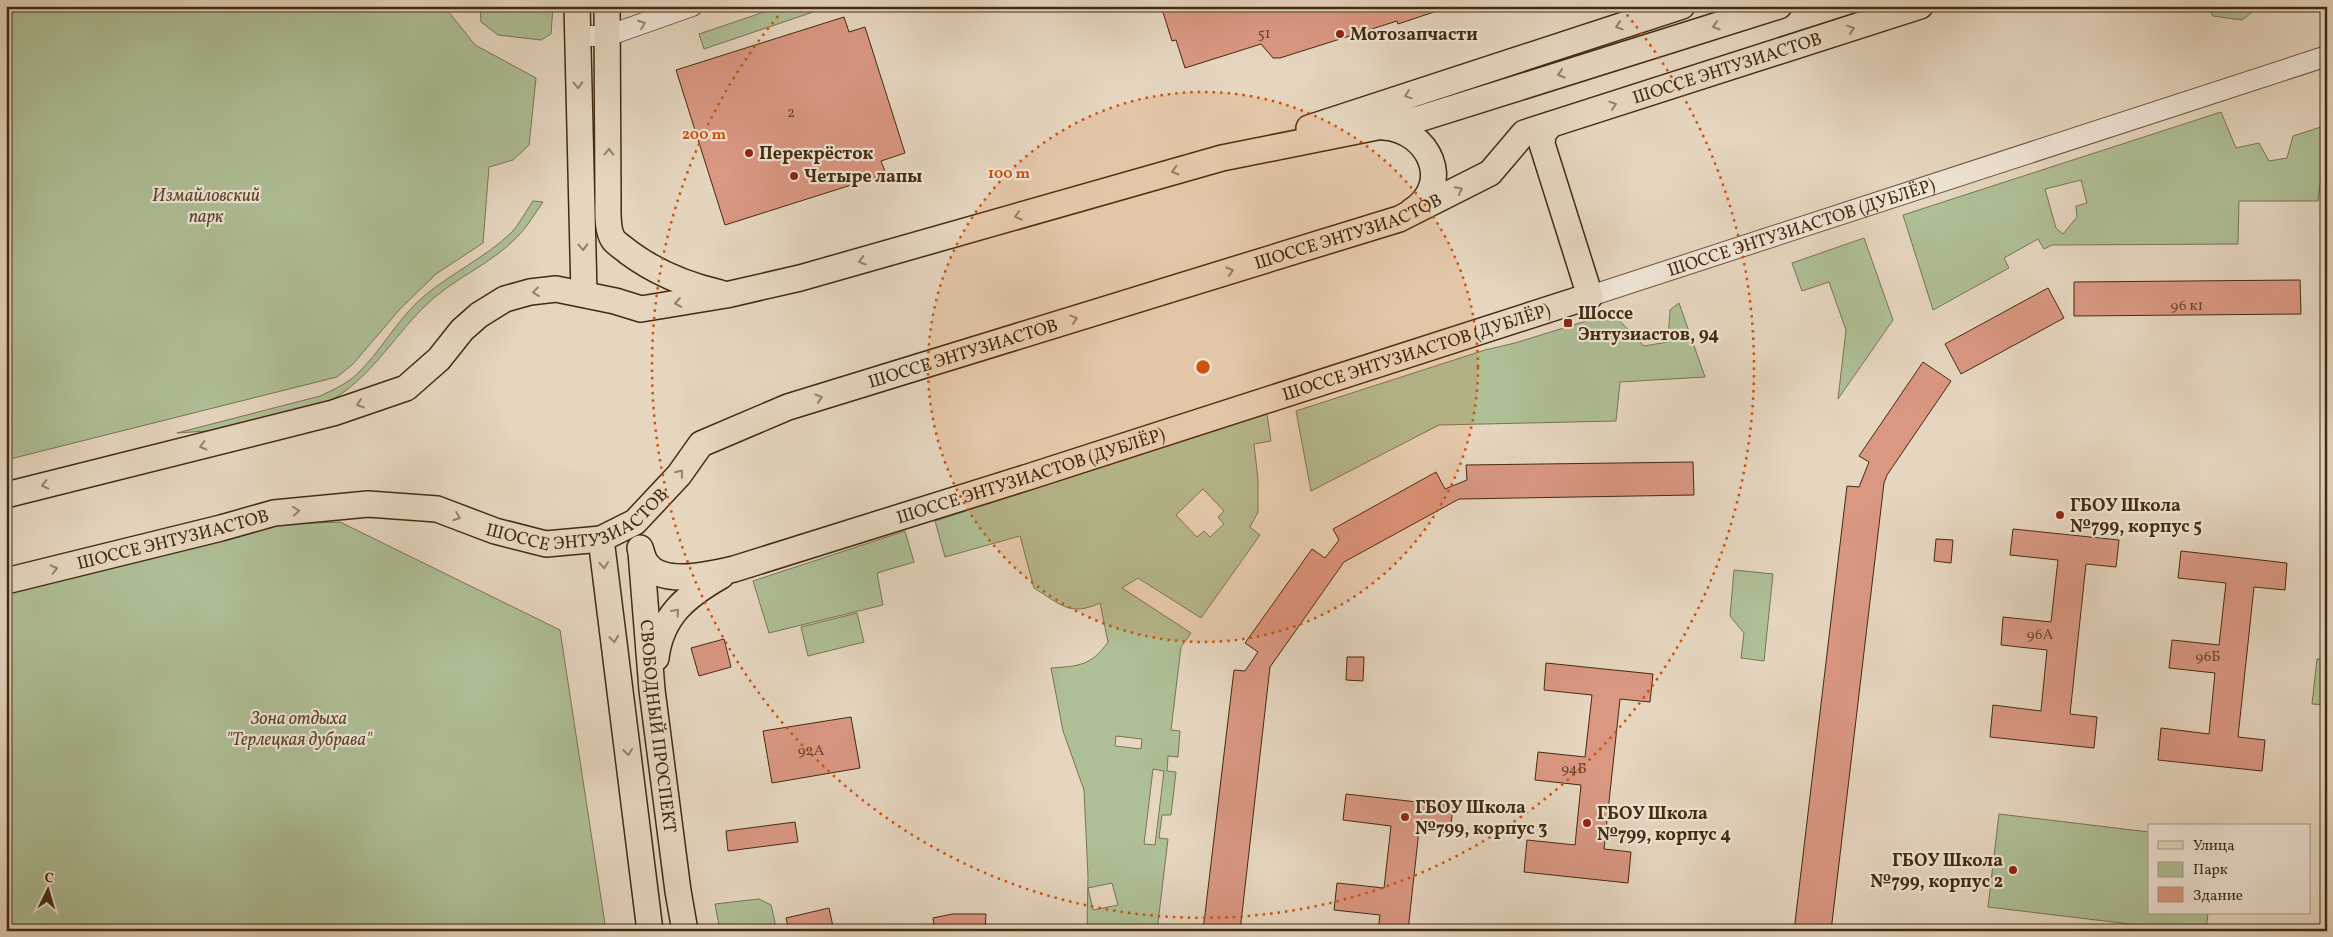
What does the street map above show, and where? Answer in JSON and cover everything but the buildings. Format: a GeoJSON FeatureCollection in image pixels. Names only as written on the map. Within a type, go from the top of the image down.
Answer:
{"type":"FeatureCollection","features":[{"type":"Feature","properties":{"kind":"main road"},"geometry":{"type":"LineString","coordinates":[[577,6],[584,294]]}},
{"type":"Feature","properties":{"kind":"main road"},"geometry":{"type":"LineString","coordinates":[[607,6],[608,201],[609,225],[613,240],[642,262],[680,282],[726,295]]}},
{"type":"Feature","properties":{"kind":"main road"},"geometry":{"type":"LineString","coordinates":[[6,495],[333,413],[406,388],[439,359],[462,330],[479,315],[505,299],[530,292],[556,289],[584,294],[640,310],[726,295],[800,278],[1222,158],[1682,6]]}},
{"type":"Feature","properties":{"kind":"main road"},"geometry":{"type":"LineString","coordinates":[[1222,158],[1422,118],[1780,6]]}},
{"type":"Feature","properties":{"kind":"main road","name":"ШОССЕ ЭНТУЗИАСТОВ"},"geometry":{"type":"LineString","coordinates":[[6,581],[221,528],[274,513],[368,504],[437,509],[495,531],[546,544],[601,539],[636,522],[679,475],[701,444],[788,407],[1399,219],[1490,173],[1539,134],[1920,6]]}},
{"type":"Feature","properties":{"kind":"main road"},"geometry":{"type":"LineString","coordinates":[[1374,129],[1396,128],[1406,132],[1424,146],[1431,161],[1433,178],[1426,199],[1399,219]]}},
{"type":"Feature","properties":{"kind":"main road"},"geometry":{"type":"LineString","coordinates":[[1539,134],[1590,296]]}},
{"type":"Feature","properties":{"kind":"main road","name":"ШОССЕ ЭНТУЗИАСТОВ (ДУБЛЁР)"},"geometry":{"type":"LineString","coordinates":[[640,548],[646,563],[653,570],[665,574],[692,577],[734,569],[1028,477],[1590,296]]}},
{"type":"Feature","properties":{"kind":"main road","name":"СВОБОДНЫЙ ПРОСПЕКТ"},"geometry":{"type":"LineString","coordinates":[[636,522],[640,548],[652,690],[678,891],[685,931]]}},
{"type":"Feature","properties":{"kind":"main road","name":"СВОБОДНЫЙ ПРОСПЕКТ"},"geometry":{"type":"LineString","coordinates":[[601,539],[650,931]]}},
{"type":"Feature","properties":{"kind":"main road","name":"ШОССЕ ЭНТУЗИАСТОВ (ДУБЛЁР)"},"geometry":{"type":"LineString","coordinates":[[652,690],[658,646],[665,625],[691,596],[734,569]]}},
{"type":"Feature","properties":{"kind":"street"},"geometry":{"type":"LineString","coordinates":[[660,6],[687,8]]}},
{"type":"Feature","properties":{"kind":"street"},"geometry":{"type":"LineString","coordinates":[[578,36],[607,36],[687,8]]}},
{"type":"Feature","properties":{"kind":"street","name":"ШОССЕ ЭНТУЗИАСТОВ (ДУБЛЁР)"},"geometry":{"type":"LineString","coordinates":[[1590,296],[2327,56]]}},
{"type":"Feature","properties":{"kind":"green space","name":"Измайловский парк"},"geometry":{"type":"Polygon","coordinates":[[[6,6],[444,6],[475,45],[536,78],[529,145],[513,160],[489,167],[483,243],[436,274],[401,308],[353,364],[337,377],[6,460],[6,6]]]}},
{"type":"Feature","properties":{"kind":"green space"},"geometry":{"type":"Polygon","coordinates":[[[480,6],[553,6],[551,34],[541,40],[498,35],[481,22],[480,6]]]}},
{"type":"Feature","properties":{"kind":"green space"},"geometry":{"type":"Polygon","coordinates":[[[782,6],[821,6],[822,9],[704,49],[699,34],[782,6]]]}},
{"type":"Feature","properties":{"kind":"green space"},"geometry":{"type":"Polygon","coordinates":[[[2207,6],[2260,6],[2242,20],[2213,16],[2207,6]]]}},
{"type":"Feature","properties":{"kind":"green space"},"geometry":{"type":"Polygon","coordinates":[[[2221,112],[2236,148],[2259,143],[2269,161],[2287,158],[2293,136],[2327,125],[2318,201],[2239,201],[2238,244],[2052,245],[2044,249],[2038,239],[2004,258],[2009,268],[1933,310],[1903,215],[2221,112]],[[2081,180],[2045,189],[2056,228],[2063,234],[2077,217],[2076,206],[2087,203],[2081,180]]]}},
{"type":"Feature","properties":{"kind":"green space"},"geometry":{"type":"Polygon","coordinates":[[[533,201],[543,202],[518,236],[496,255],[434,298],[411,320],[368,371],[343,393],[328,402],[222,430],[177,433],[320,396],[348,381],[365,366],[405,315],[423,297],[502,241],[512,232],[533,201]]]}},
{"type":"Feature","properties":{"kind":"green space"},"geometry":{"type":"Polygon","coordinates":[[[1864,238],[1893,320],[1838,399],[1846,330],[1829,282],[1802,291],[1792,263],[1864,238]]]}},
{"type":"Feature","properties":{"kind":"green space"},"geometry":{"type":"Polygon","coordinates":[[[1679,303],[1705,377],[1620,382],[1616,421],[1439,425],[1311,491],[1296,411],[1485,350],[1515,343],[1612,313],[1644,346],[1668,342],[1670,310],[1679,303]]]}},
{"type":"Feature","properties":{"kind":"green space"},"geometry":{"type":"Polygon","coordinates":[[[1267,414],[1271,441],[1254,444],[1258,479],[1258,512],[1250,527],[1260,535],[1201,618],[1138,578],[1122,588],[1191,633],[1181,647],[1171,730],[1180,731],[1178,757],[1168,756],[1167,771],[1176,772],[1171,815],[1162,815],[1159,838],[1168,839],[1157,931],[1087,931],[1088,877],[1084,790],[1063,731],[1051,668],[1084,663],[1102,650],[1108,642],[1100,603],[1081,609],[1073,609],[1058,603],[1034,588],[1020,536],[945,557],[935,521],[1267,414]],[[1203,489],[1176,515],[1197,537],[1204,531],[1210,537],[1224,524],[1218,517],[1224,511],[1203,489]],[[1116,736],[1115,746],[1141,749],[1142,739],[1116,736]],[[1153,769],[1144,844],[1155,845],[1164,771],[1153,769]],[[1112,883],[1088,888],[1093,910],[1118,905],[1112,883]]]}},
{"type":"Feature","properties":{"kind":"green space","name":"Зона отдыха \"Терлецкая дубрава\""},"geometry":{"type":"Polygon","coordinates":[[[340,522],[560,630],[606,931],[6,931],[6,592],[283,524],[340,522]]]}},
{"type":"Feature","properties":{"kind":"green space"},"geometry":{"type":"Polygon","coordinates":[[[905,531],[914,562],[877,573],[883,605],[769,633],[753,581],[905,531]]]}},
{"type":"Feature","properties":{"kind":"green space"},"geometry":{"type":"Polygon","coordinates":[[[1734,570],[1773,574],[1764,661],[1741,658],[1744,633],[1730,616],[1734,570]]]}},
{"type":"Feature","properties":{"kind":"green space"},"geometry":{"type":"Polygon","coordinates":[[[857,613],[864,642],[808,656],[801,627],[857,613]]]}},
{"type":"Feature","properties":{"kind":"green space"},"geometry":{"type":"Polygon","coordinates":[[[2317,659],[2327,660],[2327,705],[2312,704],[2317,659]]]}},
{"type":"Feature","properties":{"kind":"green space"},"geometry":{"type":"Polygon","coordinates":[[[1999,814],[2148,832],[2148,914],[2208,914],[2206,931],[2188,931],[1988,907],[1999,814]]]}},
{"type":"Feature","properties":{"kind":"green space"},"geometry":{"type":"Polygon","coordinates":[[[759,899],[771,905],[777,931],[720,931],[715,904],[759,899]]]}},
{"type":"Feature","properties":{"kind":"place","name":"Мотозапчасти"},"geometry":{"type":"Point","coordinates":[1340,34]}},
{"type":"Feature","properties":{"kind":"place","name":"Перекрёсток"},"geometry":{"type":"Point","coordinates":[749,153]}},
{"type":"Feature","properties":{"kind":"place","name":"Четыре лапы"},"geometry":{"type":"Point","coordinates":[794,176]}},
{"type":"Feature","properties":{"kind":"place","name":"Шоссе Энтузиастов, 94"},"geometry":{"type":"Point","coordinates":[1568,323]}},
{"type":"Feature","properties":{"kind":"place","name":"ГБОУ Школа №799, корпус 5"},"geometry":{"type":"Point","coordinates":[2060,515]}},
{"type":"Feature","properties":{"kind":"place","name":"ГБОУ Школа №799, корпус 3"},"geometry":{"type":"Point","coordinates":[1405,817]}},
{"type":"Feature","properties":{"kind":"place","name":"ГБОУ Школа №799, корпус 4"},"geometry":{"type":"Point","coordinates":[1587,823]}},
{"type":"Feature","properties":{"kind":"place","name":"ГБОУ Школа №799, корпус 2"},"geometry":{"type":"Point","coordinates":[2013,870]}}]}
